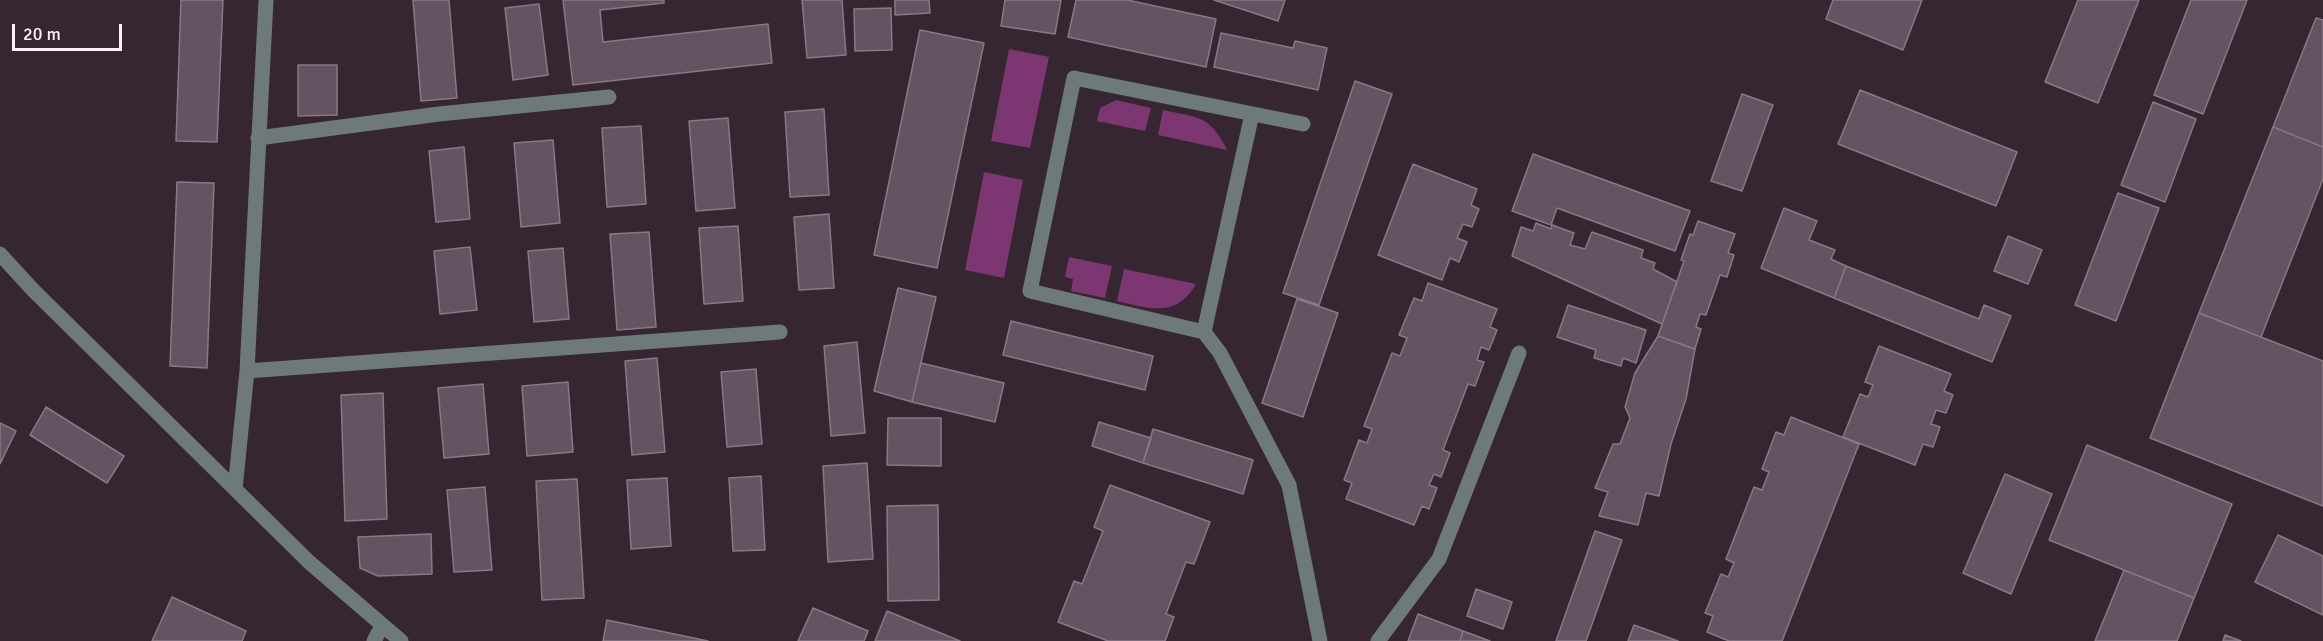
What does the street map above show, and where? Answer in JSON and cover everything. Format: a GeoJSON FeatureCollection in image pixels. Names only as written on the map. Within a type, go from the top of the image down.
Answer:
{"type":"FeatureCollection","features":[{"type":"Feature","properties":{"kind":"street"},"geometry":{"type":"LineString","coordinates":[[235,489],[247,371],[266,0]]}},
{"type":"Feature","properties":{"kind":"street"},"geometry":{"type":"LineString","coordinates":[[1303,124],[1074,78],[1030,291],[1204,332],[1220,353],[1289,485],[1320,641]]}},
{"type":"Feature","properties":{"kind":"street"},"geometry":{"type":"LineString","coordinates":[[258,138],[439,114],[609,97]]}},
{"type":"Feature","properties":{"kind":"street"},"geometry":{"type":"LineString","coordinates":[[1204,332],[1252,114]]}},
{"type":"Feature","properties":{"kind":"street"},"geometry":{"type":"LineString","coordinates":[[0,254],[41,298],[309,562],[401,641]]}},
{"type":"Feature","properties":{"kind":"street"},"geometry":{"type":"LineString","coordinates":[[247,371],[780,332]]}},
{"type":"Feature","properties":{"kind":"street"},"geometry":{"type":"LineString","coordinates":[[1378,641],[1439,560],[1519,353]]}},
{"type":"Feature","properties":{"kind":"street"},"geometry":{"type":"LineString","coordinates":[[374,641],[382,626]]}},
{"type":"Feature","properties":{"kind":"shaded area"},"geometry":{"type":"Polygon","coordinates":[[[1009,49],[1049,57],[1030,148],[991,141],[1009,49]]]}},
{"type":"Feature","properties":{"kind":"shaded area"},"geometry":{"type":"Polygon","coordinates":[[[1116,100],[1151,108],[1145,131],[1097,121],[1100,108],[1116,100]]]}},
{"type":"Feature","properties":{"kind":"shaded area"},"geometry":{"type":"Polygon","coordinates":[[[1163,110],[1201,119],[1215,130],[1227,150],[1158,135],[1163,110]]]}},
{"type":"Feature","properties":{"kind":"shaded area"},"geometry":{"type":"Polygon","coordinates":[[[984,172],[1023,180],[1004,278],[965,270],[984,172]]]}},
{"type":"Feature","properties":{"kind":"shaded area"},"geometry":{"type":"Polygon","coordinates":[[[1069,257],[1112,266],[1105,298],[1071,291],[1073,279],[1065,277],[1069,257]]]}},
{"type":"Feature","properties":{"kind":"shaded area"},"geometry":{"type":"Polygon","coordinates":[[[1124,269],[1196,284],[1188,295],[1170,307],[1140,306],[1117,301],[1124,269]]]}},
{"type":"Feature","properties":{"kind":"building"},"geometry":{"type":"Polygon","coordinates":[[[181,0],[223,0],[217,142],[176,141],[181,0]]]}},
{"type":"Feature","properties":{"kind":"building"},"geometry":{"type":"Polygon","coordinates":[[[413,0],[449,0],[457,98],[421,101],[413,0]]]}},
{"type":"Feature","properties":{"kind":"building"},"geometry":{"type":"Polygon","coordinates":[[[563,0],[664,0],[664,3],[600,10],[603,42],[768,24],[772,63],[573,85],[563,0]]]}},
{"type":"Feature","properties":{"kind":"building"},"geometry":{"type":"Polygon","coordinates":[[[802,0],[842,0],[846,55],[807,58],[802,0]]]}},
{"type":"Feature","properties":{"kind":"building"},"geometry":{"type":"Polygon","coordinates":[[[895,0],[929,0],[930,13],[895,15],[895,0]]]}},
{"type":"Feature","properties":{"kind":"building"},"geometry":{"type":"Polygon","coordinates":[[[1005,0],[1061,0],[1055,34],[1001,26],[1005,0]]]}},
{"type":"Feature","properties":{"kind":"building"},"geometry":{"type":"Polygon","coordinates":[[[1076,0],[1127,0],[1216,19],[1206,67],[1068,37],[1076,0]]]}},
{"type":"Feature","properties":{"kind":"building"},"geometry":{"type":"Polygon","coordinates":[[[1214,0],[1285,0],[1278,21],[1214,0]]]}},
{"type":"Feature","properties":{"kind":"building"},"geometry":{"type":"Polygon","coordinates":[[[1833,0],[1922,0],[1903,50],[1826,19],[1833,0]]]}},
{"type":"Feature","properties":{"kind":"building"},"geometry":{"type":"Polygon","coordinates":[[[2078,0],[2139,0],[2098,103],[2045,82],[2078,0]]]}},
{"type":"Feature","properties":{"kind":"building"},"geometry":{"type":"Polygon","coordinates":[[[2191,0],[2247,0],[2203,114],[2154,95],[2191,0]]]}},
{"type":"Feature","properties":{"kind":"building"},"geometry":{"type":"Polygon","coordinates":[[[539,4],[548,75],[513,80],[505,8],[539,4]]]}},
{"type":"Feature","properties":{"kind":"building"},"geometry":{"type":"Polygon","coordinates":[[[891,8],[892,50],[855,51],[854,9],[891,8]]]}},
{"type":"Feature","properties":{"kind":"building"},"geometry":{"type":"Polygon","coordinates":[[[2316,18],[2323,20],[2323,147],[2273,127],[2316,18]]]}},
{"type":"Feature","properties":{"kind":"building"},"geometry":{"type":"Polygon","coordinates":[[[920,30],[984,43],[937,268],[874,255],[920,30]]]}},
{"type":"Feature","properties":{"kind":"building"},"geometry":{"type":"Polygon","coordinates":[[[1221,33],[1293,48],[1295,41],[1327,48],[1318,90],[1214,67],[1221,33]]]}},
{"type":"Feature","properties":{"kind":"building"},"geometry":{"type":"Polygon","coordinates":[[[298,65],[337,65],[337,115],[298,116],[298,65]]]}},
{"type":"Feature","properties":{"kind":"building"},"geometry":{"type":"Polygon","coordinates":[[[1355,81],[1392,94],[1319,305],[1283,293],[1355,81]]]}},
{"type":"Feature","properties":{"kind":"building"},"geometry":{"type":"Polygon","coordinates":[[[1860,90],[2017,152],[1996,206],[1838,144],[1860,90]]]}},
{"type":"Feature","properties":{"kind":"building"},"geometry":{"type":"Polygon","coordinates":[[[1742,94],[1773,105],[1742,191],[1711,181],[1742,94]]]}},
{"type":"Feature","properties":{"kind":"building"},"geometry":{"type":"Polygon","coordinates":[[[2153,102],[2196,119],[2165,202],[2121,185],[2153,102]]]}},
{"type":"Feature","properties":{"kind":"building"},"geometry":{"type":"Polygon","coordinates":[[[824,109],[829,195],[790,197],[785,112],[824,109]]]}},
{"type":"Feature","properties":{"kind":"building"},"geometry":{"type":"Polygon","coordinates":[[[728,118],[735,208],[696,211],[689,121],[728,118]]]}},
{"type":"Feature","properties":{"kind":"building"},"geometry":{"type":"Polygon","coordinates":[[[641,126],[646,204],[607,207],[602,128],[641,126]]]}},
{"type":"Feature","properties":{"kind":"building"},"geometry":{"type":"Polygon","coordinates":[[[2273,127],[2323,147],[2323,179],[2261,337],[2199,313],[2273,127]]]}},
{"type":"Feature","properties":{"kind":"building"},"geometry":{"type":"Polygon","coordinates":[[[553,140],[560,223],[521,227],[514,143],[553,140]]]}},
{"type":"Feature","properties":{"kind":"building"},"geometry":{"type":"Polygon","coordinates":[[[464,147],[470,219],[436,222],[429,151],[464,147]]]}},
{"type":"Feature","properties":{"kind":"building"},"geometry":{"type":"Polygon","coordinates":[[[1533,154],[1690,211],[1675,251],[1557,208],[1551,225],[1512,211],[1533,154]]]}},
{"type":"Feature","properties":{"kind":"building"},"geometry":{"type":"Polygon","coordinates":[[[1413,164],[1477,189],[1471,205],[1479,209],[1472,227],[1463,224],[1457,238],[1467,242],[1459,262],[1450,258],[1442,280],[1378,255],[1413,164]]]}},
{"type":"Feature","properties":{"kind":"building"},"geometry":{"type":"Polygon","coordinates":[[[177,182],[214,183],[207,368],[170,366],[177,182]]]}},
{"type":"Feature","properties":{"kind":"building"},"geometry":{"type":"Polygon","coordinates":[[[2118,193],[2159,208],[2116,321],[2075,305],[2118,193]]]}},
{"type":"Feature","properties":{"kind":"building"},"geometry":{"type":"Polygon","coordinates":[[[1784,208],[1817,221],[1809,240],[1835,250],[1831,259],[1846,266],[1834,298],[1761,268],[1784,208]]]}},
{"type":"Feature","properties":{"kind":"building"},"geometry":{"type":"Polygon","coordinates":[[[829,214],[834,288],[799,290],[794,217],[829,214]]]}},
{"type":"Feature","properties":{"kind":"building"},"geometry":{"type":"Polygon","coordinates":[[[1698,221],[1735,234],[1728,253],[1734,255],[1727,277],[1720,275],[1706,315],[1700,314],[1696,327],[1701,329],[1695,349],[1658,336],[1684,261],[1681,260],[1690,234],[1693,235],[1698,221]]]}},
{"type":"Feature","properties":{"kind":"building"},"geometry":{"type":"Polygon","coordinates":[[[1536,223],[1551,229],[1552,225],[1574,233],[1570,245],[1585,249],[1592,232],[1643,250],[1641,258],[1655,263],[1653,269],[1677,282],[1662,324],[1512,256],[1521,227],[1533,231],[1536,223]]]}},
{"type":"Feature","properties":{"kind":"building"},"geometry":{"type":"Polygon","coordinates":[[[738,226],[743,301],[704,304],[699,228],[738,226]]]}},
{"type":"Feature","properties":{"kind":"building"},"geometry":{"type":"Polygon","coordinates":[[[649,232],[656,327],[617,330],[610,234],[649,232]]]}},
{"type":"Feature","properties":{"kind":"building"},"geometry":{"type":"Polygon","coordinates":[[[2008,236],[2042,250],[2028,284],[1994,271],[2008,236]]]}},
{"type":"Feature","properties":{"kind":"building"},"geometry":{"type":"Polygon","coordinates":[[[470,247],[477,310],[440,314],[434,251],[470,247]]]}},
{"type":"Feature","properties":{"kind":"building"},"geometry":{"type":"Polygon","coordinates":[[[563,248],[569,319],[534,322],[528,251],[563,248]]]}},
{"type":"Feature","properties":{"kind":"building"},"geometry":{"type":"Polygon","coordinates":[[[1846,266],[1979,319],[1984,305],[2011,316],[1992,362],[1834,298],[1846,266]]]}},
{"type":"Feature","properties":{"kind":"building"},"geometry":{"type":"Polygon","coordinates":[[[1428,283],[1497,309],[1490,327],[1497,330],[1489,350],[1481,347],[1477,360],[1484,362],[1475,386],[1468,384],[1443,450],[1450,453],[1441,477],[1434,474],[1429,485],[1437,488],[1429,509],[1422,506],[1414,525],[1346,499],[1352,483],[1344,480],[1359,440],[1367,443],[1372,429],[1364,426],[1392,353],[1400,356],[1407,338],[1399,335],[1414,298],[1422,301],[1428,283]]]}},
{"type":"Feature","properties":{"kind":"building"},"geometry":{"type":"Polygon","coordinates":[[[898,288],[936,297],[912,402],[874,391],[898,288]]]}},
{"type":"Feature","properties":{"kind":"building"},"geometry":{"type":"Polygon","coordinates":[[[1297,299],[1338,313],[1303,417],[1262,403],[1297,299]]]}},
{"type":"Feature","properties":{"kind":"building"},"geometry":{"type":"Polygon","coordinates":[[[1568,305],[1646,330],[1636,363],[1623,358],[1621,366],[1594,358],[1596,350],[1557,337],[1568,305]]]}},
{"type":"Feature","properties":{"kind":"building"},"geometry":{"type":"Polygon","coordinates":[[[2199,313],[2323,361],[2323,506],[2150,438],[2199,313]]]}},
{"type":"Feature","properties":{"kind":"building"},"geometry":{"type":"Polygon","coordinates":[[[1011,321],[1153,356],[1145,390],[1003,355],[1011,321]]]}},
{"type":"Feature","properties":{"kind":"building"},"geometry":{"type":"Polygon","coordinates":[[[1658,336],[1695,349],[1686,399],[1671,444],[1659,496],[1646,493],[1638,525],[1599,516],[1608,492],[1595,488],[1613,444],[1620,444],[1630,418],[1625,407],[1635,373],[1658,336]]]}},
{"type":"Feature","properties":{"kind":"building"},"geometry":{"type":"Polygon","coordinates":[[[857,342],[865,433],[831,436],[824,346],[857,342]]]}},
{"type":"Feature","properties":{"kind":"building"},"geometry":{"type":"Polygon","coordinates":[[[1879,346],[1951,374],[1944,391],[1953,395],[1946,413],[1936,410],[1931,424],[1940,427],[1933,447],[1923,444],[1915,465],[1843,437],[1860,394],[1868,397],[1873,385],[1865,382],[1879,346]]]}},
{"type":"Feature","properties":{"kind":"building"},"geometry":{"type":"Polygon","coordinates":[[[657,358],[665,452],[632,455],[625,361],[657,358]]]}},
{"type":"Feature","properties":{"kind":"building"},"geometry":{"type":"Polygon","coordinates":[[[921,363],[1004,383],[995,422],[912,402],[921,363]]]}},
{"type":"Feature","properties":{"kind":"building"},"geometry":{"type":"Polygon","coordinates":[[[756,369],[762,444],[727,447],[721,372],[756,369]]]}},
{"type":"Feature","properties":{"kind":"building"},"geometry":{"type":"Polygon","coordinates":[[[568,382],[573,452],[527,456],[522,386],[568,382]]]}},
{"type":"Feature","properties":{"kind":"building"},"geometry":{"type":"Polygon","coordinates":[[[483,384],[489,454],[444,458],[438,388],[483,384]]]}},
{"type":"Feature","properties":{"kind":"building"},"geometry":{"type":"Polygon","coordinates":[[[383,393],[387,519],[345,521],[341,395],[383,393]]]}},
{"type":"Feature","properties":{"kind":"building"},"geometry":{"type":"Polygon","coordinates":[[[46,407],[124,456],[107,483],[30,435],[46,407]]]}},
{"type":"Feature","properties":{"kind":"building"},"geometry":{"type":"Polygon","coordinates":[[[1791,417],[1859,444],[1782,641],[1729,641],[1707,632],[1713,616],[1705,613],[1721,574],[1728,577],[1734,563],[1726,559],[1754,487],[1762,490],[1769,472],[1762,469],[1776,432],[1784,435],[1791,417]]]}},
{"type":"Feature","properties":{"kind":"building"},"geometry":{"type":"Polygon","coordinates":[[[888,418],[941,418],[941,466],[887,465],[888,418]]]}},
{"type":"Feature","properties":{"kind":"building"},"geometry":{"type":"Polygon","coordinates":[[[1099,422],[1151,438],[1143,463],[1092,446],[1099,422]]]}},
{"type":"Feature","properties":{"kind":"building"},"geometry":{"type":"Polygon","coordinates":[[[0,423],[16,431],[0,464],[0,423]]]}},
{"type":"Feature","properties":{"kind":"building"},"geometry":{"type":"Polygon","coordinates":[[[1153,429],[1253,460],[1243,494],[1143,463],[1153,429]]]}},
{"type":"Feature","properties":{"kind":"building"},"geometry":{"type":"Polygon","coordinates":[[[2087,445],[2232,504],[2194,598],[2049,540],[2087,445]]]}},
{"type":"Feature","properties":{"kind":"building"},"geometry":{"type":"Polygon","coordinates":[[[867,463],[873,559],[828,562],[823,466],[867,463]]]}},
{"type":"Feature","properties":{"kind":"building"},"geometry":{"type":"Polygon","coordinates":[[[2005,474],[2052,494],[2011,594],[1963,573],[2005,474]]]}},
{"type":"Feature","properties":{"kind":"building"},"geometry":{"type":"Polygon","coordinates":[[[761,476],[765,550],[733,551],[729,478],[761,476]]]}},
{"type":"Feature","properties":{"kind":"building"},"geometry":{"type":"Polygon","coordinates":[[[667,478],[671,546],[631,549],[627,480],[667,478]]]}},
{"type":"Feature","properties":{"kind":"building"},"geometry":{"type":"Polygon","coordinates":[[[577,479],[584,598],[542,600],[536,481],[577,479]]]}},
{"type":"Feature","properties":{"kind":"building"},"geometry":{"type":"Polygon","coordinates":[[[1110,485],[1210,522],[1194,564],[1186,562],[1166,614],[1174,617],[1165,641],[1108,641],[1058,622],[1074,581],[1082,584],[1103,531],[1094,527],[1110,485]]]}},
{"type":"Feature","properties":{"kind":"building"},"geometry":{"type":"Polygon","coordinates":[[[485,487],[492,570],[454,572],[447,490],[485,487]]]}},
{"type":"Feature","properties":{"kind":"building"},"geometry":{"type":"Polygon","coordinates":[[[938,505],[939,600],[888,601],[887,506],[938,505]]]}},
{"type":"Feature","properties":{"kind":"building"},"geometry":{"type":"Polygon","coordinates":[[[1595,531],[1622,540],[1586,641],[1556,641],[1595,531]]]}},
{"type":"Feature","properties":{"kind":"building"},"geometry":{"type":"Polygon","coordinates":[[[431,534],[432,574],[378,576],[360,568],[358,537],[431,534]]]}},
{"type":"Feature","properties":{"kind":"building"},"geometry":{"type":"Polygon","coordinates":[[[2278,535],[2323,556],[2323,615],[2255,582],[2278,535]]]}},
{"type":"Feature","properties":{"kind":"building"},"geometry":{"type":"Polygon","coordinates":[[[2124,570],[2194,598],[2177,641],[2095,641],[2124,570]]]}},
{"type":"Feature","properties":{"kind":"building"},"geometry":{"type":"Polygon","coordinates":[[[1476,589],[1512,602],[1503,629],[1467,616],[1476,589]]]}},
{"type":"Feature","properties":{"kind":"building"},"geometry":{"type":"Polygon","coordinates":[[[172,597],[246,631],[242,641],[152,641],[172,597]]]}},
{"type":"Feature","properties":{"kind":"building"},"geometry":{"type":"Polygon","coordinates":[[[813,608],[868,631],[864,641],[798,641],[813,608]]]}},
{"type":"Feature","properties":{"kind":"building"},"geometry":{"type":"Polygon","coordinates":[[[887,611],[960,641],[875,641],[887,611]]]}},
{"type":"Feature","properties":{"kind":"building"},"geometry":{"type":"Polygon","coordinates":[[[1418,614],[1463,631],[1460,641],[1408,641],[1418,614]]]}},
{"type":"Feature","properties":{"kind":"building"},"geometry":{"type":"Polygon","coordinates":[[[607,620],[708,641],[603,641],[607,620]]]}},
{"type":"Feature","properties":{"kind":"building"},"geometry":{"type":"Polygon","coordinates":[[[1634,625],[1678,641],[1628,641],[1634,625]]]}},
{"type":"Feature","properties":{"kind":"building"},"geometry":{"type":"Polygon","coordinates":[[[1463,631],[1490,641],[1460,641],[1463,631]]]}},
{"type":"Feature","properties":{"kind":"building"},"geometry":{"type":"Polygon","coordinates":[[[2225,635],[2241,641],[2223,641],[2225,635]]]}}]}
